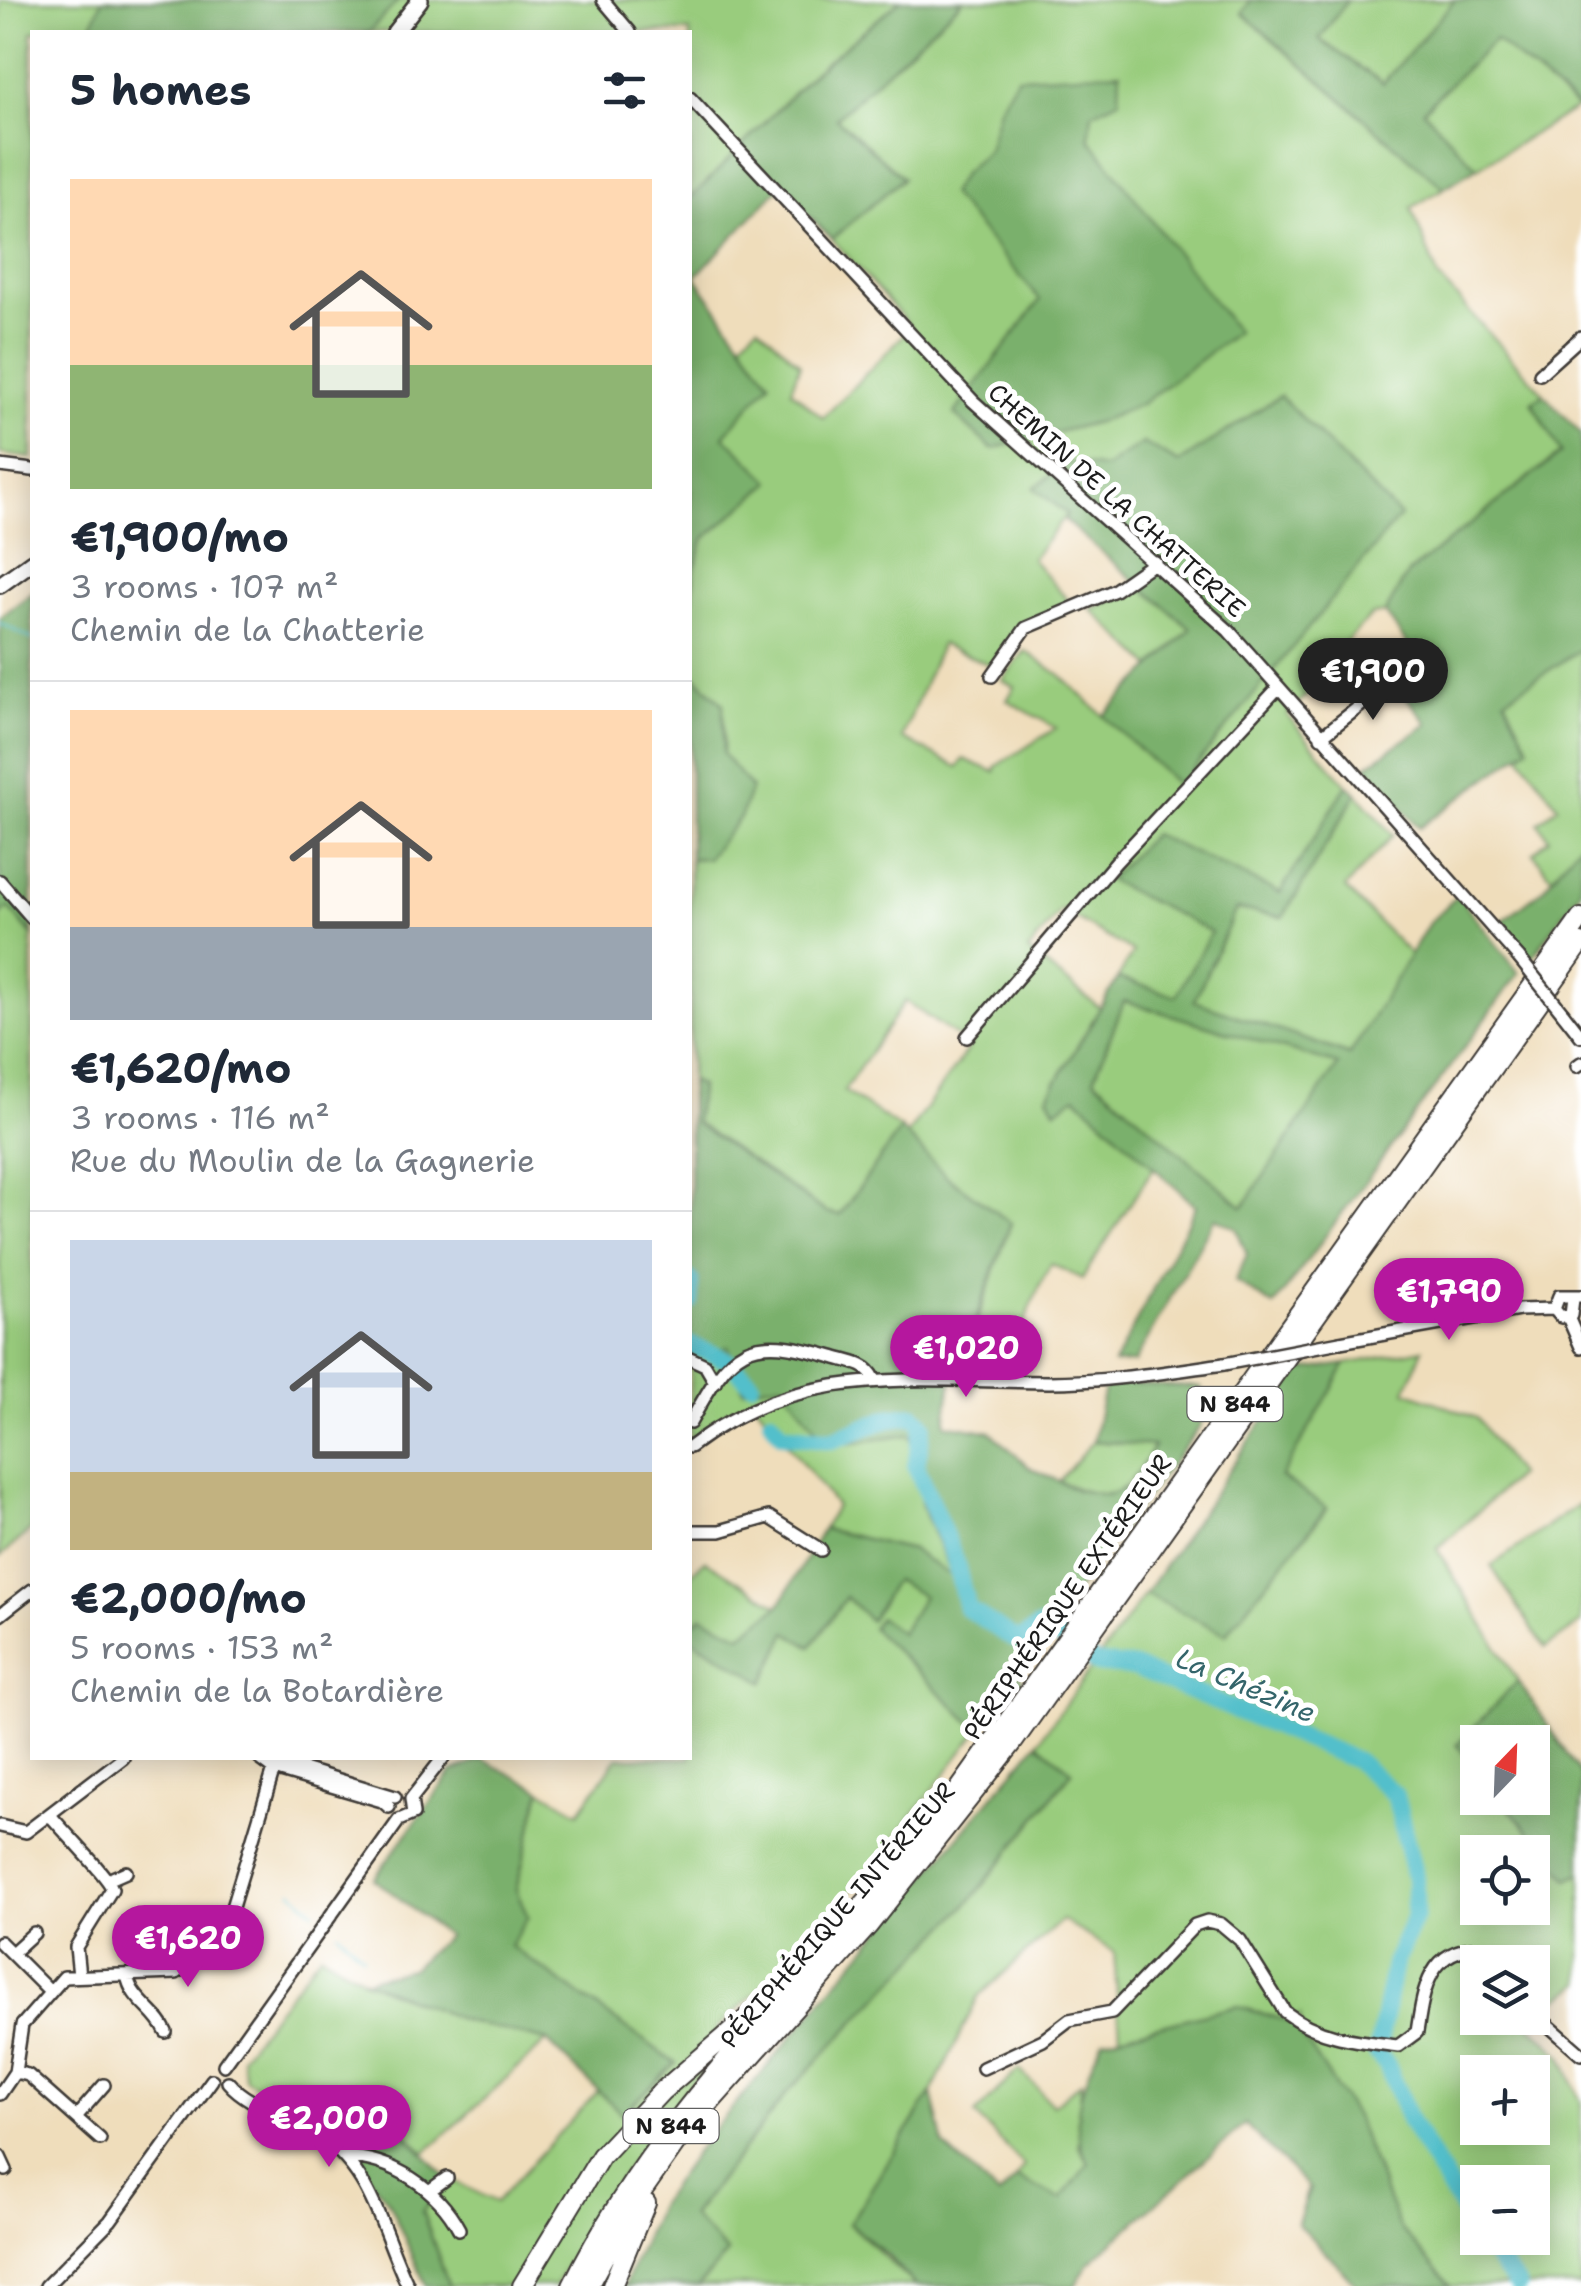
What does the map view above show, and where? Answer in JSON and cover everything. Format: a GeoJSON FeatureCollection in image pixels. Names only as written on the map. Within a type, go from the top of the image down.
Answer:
{"type":"FeatureCollection","features":[{"type":"Feature","properties":{"kind":"highway","name":"PÉRIPHÉRIQUE EXTÉRIEUR"},"geometry":{"type":"LineString","coordinates":[[1091,1619],[1581,918]]}},
{"type":"Feature","properties":{"kind":"highway","name":"PÉRIPHÉRIQUE INTÉRIEUR"},"geometry":{"type":"LineString","coordinates":[[588,2286],[666,2156],[709,2100],[884,1906],[1581,942]]}},
{"type":"Feature","properties":{"kind":"highway","name":"PÉRIPHÉRIQUE EXTÉRIEUR"},"geometry":{"type":"LineString","coordinates":[[572,2286],[605,2224],[658,2142],[797,1984],[1041,1690]]}},
{"type":"Feature","properties":{"kind":"highway"},"geometry":{"type":"LineString","coordinates":[[522,2286],[601,2156],[661,2092],[785,1984],[797,1984]]}},
{"type":"Feature","properties":{"kind":"highway"},"geometry":{"type":"LineString","coordinates":[[612,2286],[639,2216],[664,2172],[666,2156]]}},
{"type":"Feature","properties":{"kind":"main road"},"geometry":{"type":"LineString","coordinates":[[396,30],[420,0]]}},
{"type":"Feature","properties":{"kind":"main road"},"geometry":{"type":"LineString","coordinates":[[0,585],[30,563]]}},
{"type":"Feature","properties":{"kind":"street"},"geometry":{"type":"LineString","coordinates":[[604,0],[628,30]]}},
{"type":"Feature","properties":{"kind":"street","name":"CHEMIN DE LA CHATTERIE"},"geometry":{"type":"LineString","coordinates":[[692,100],[973,401],[1228,631],[1519,958],[1581,1036]]}},
{"type":"Feature","properties":{"kind":"street"},"geometry":{"type":"LineString","coordinates":[[1540,374],[1581,337]]}},
{"type":"Feature","properties":{"kind":"street"},"geometry":{"type":"LineString","coordinates":[[0,466],[30,470]]}},
{"type":"Feature","properties":{"kind":"street"},"geometry":{"type":"LineString","coordinates":[[992,676],[1026,628],[1115,590],[1155,562]]}},
{"type":"Feature","properties":{"kind":"street"},"geometry":{"type":"LineString","coordinates":[[1322,737],[1360,706],[1389,672]]}},
{"type":"Feature","properties":{"kind":"street"},"geometry":{"type":"LineString","coordinates":[[967,1037],[1116,862],[1277,689]]}},
{"type":"Feature","properties":{"kind":"street"},"geometry":{"type":"LineString","coordinates":[[0,881],[30,916]]}},
{"type":"Feature","properties":{"kind":"street"},"geometry":{"type":"LineString","coordinates":[[1554,1309],[1559,1296],[1577,1298],[1575,1309],[1568,1316]]}},
{"type":"Feature","properties":{"kind":"street"},"geometry":{"type":"LineString","coordinates":[[692,1445],[768,1403],[802,1391],[874,1378],[1052,1382],[1224,1364],[1519,1310],[1554,1309],[1568,1316],[1581,1347]]}},
{"type":"Feature","properties":{"kind":"street"},"geometry":{"type":"LineString","coordinates":[[692,1419],[732,1357],[745,1348],[770,1344],[862,1366],[874,1378]]}},
{"type":"Feature","properties":{"kind":"street"},"geometry":{"type":"LineString","coordinates":[[692,1359],[704,1365],[714,1382]]}},
{"type":"Feature","properties":{"kind":"street"},"geometry":{"type":"LineString","coordinates":[[692,1530],[720,1531],[769,1517],[820,1550]]}},
{"type":"Feature","properties":{"kind":"street"},"geometry":{"type":"LineString","coordinates":[[0,1615],[30,1592]]}},
{"type":"Feature","properties":{"kind":"street"},"geometry":{"type":"LineString","coordinates":[[0,1826],[26,1832],[120,1760]]}},
{"type":"Feature","properties":{"kind":"street"},"geometry":{"type":"LineString","coordinates":[[0,2094],[15,2072],[22,2025],[64,1978],[176,1973],[226,1927],[271,1763],[392,1802],[411,1799],[441,1760]]}},
{"type":"Feature","properties":{"kind":"street"},"geometry":{"type":"LineString","coordinates":[[46,2286],[110,2221],[212,2080],[212,2068],[224,2065],[399,1820],[413,1814],[411,1799]]}},
{"type":"Feature","properties":{"kind":"street"},"geometry":{"type":"LineString","coordinates":[[392,1802],[399,1820]]}},
{"type":"Feature","properties":{"kind":"street"},"geometry":{"type":"LineString","coordinates":[[50,1814],[84,1858],[110,1878]]}},
{"type":"Feature","properties":{"kind":"street"},"geometry":{"type":"LineString","coordinates":[[110,1878],[126,1872]]}},
{"type":"Feature","properties":{"kind":"street"},"geometry":{"type":"LineString","coordinates":[[80,1976],[76,1947],[110,1898],[110,1878]]}},
{"type":"Feature","properties":{"kind":"street"},"geometry":{"type":"LineString","coordinates":[[983,2068],[1043,2040],[1069,2020],[1112,2012],[1195,1925],[1208,1921],[1221,1924],[1240,1940],[1284,2012],[1296,2021],[1322,2035],[1391,2045],[1408,2042],[1417,2032],[1424,1983],[1447,1958],[1460,1954]]}},
{"type":"Feature","properties":{"kind":"street"},"geometry":{"type":"LineString","coordinates":[[12,1954],[34,1932]]}},
{"type":"Feature","properties":{"kind":"street"},"geometry":{"type":"LineString","coordinates":[[0,1942],[50,1991]]}},
{"type":"Feature","properties":{"kind":"street"},"geometry":{"type":"LineString","coordinates":[[127,1975],[128,1986],[160,2018],[166,2032]]}},
{"type":"Feature","properties":{"kind":"street"},"geometry":{"type":"LineString","coordinates":[[1550,2027],[1581,2054]]}},
{"type":"Feature","properties":{"kind":"street"},"geometry":{"type":"LineString","coordinates":[[224,2065],[231,2073],[228,2082]]}},
{"type":"Feature","properties":{"kind":"street"},"geometry":{"type":"LineString","coordinates":[[15,2072],[28,2075],[100,2139]]}},
{"type":"Feature","properties":{"kind":"street"},"geometry":{"type":"LineString","coordinates":[[212,2080],[219,2085],[228,2082],[316,2133],[346,2158],[378,2205],[408,2286]]}},
{"type":"Feature","properties":{"kind":"street"},"geometry":{"type":"LineString","coordinates":[[76,2118],[104,2085]]}},
{"type":"Feature","properties":{"kind":"street"},"geometry":{"type":"LineString","coordinates":[[0,2157],[6,2170]]}},
{"type":"Feature","properties":{"kind":"street"},"geometry":{"type":"LineString","coordinates":[[346,2158],[369,2158],[429,2191],[460,2229]]}},
{"type":"Feature","properties":{"kind":"street"},"geometry":{"type":"LineString","coordinates":[[429,2191],[448,2178]]}},
{"type":"Feature","properties":{"kind":"green space"},"geometry":{"type":"Polygon","coordinates":[[[0,0],[901,0],[814,72],[692,197],[692,30],[30,30],[30,458],[0,454],[0,0]]]}},
{"type":"Feature","properties":{"kind":"green space"},"geometry":{"type":"Polygon","coordinates":[[[102,0],[399,0],[371,30],[90,30],[102,0]]]}},
{"type":"Feature","properties":{"kind":"green space"},"geometry":{"type":"Polygon","coordinates":[[[901,0],[963,0],[836,118],[903,178],[832,239],[780,187],[695,277],[770,382],[724,436],[771,482],[703,540],[692,592],[692,197],[814,72],[901,0]]]}},
{"type":"Feature","properties":{"kind":"green space"},"geometry":{"type":"Polygon","coordinates":[[[963,0],[1251,0],[1243,14],[1444,188],[1411,208],[1438,277],[1544,394],[1532,402],[1561,452],[1408,573],[1385,613],[1372,615],[1326,662],[1332,668],[1287,715],[1347,785],[1281,894],[1154,835],[1109,880],[1212,932],[1176,997],[1118,978],[1133,952],[1061,910],[1028,951],[1100,1008],[1048,1096],[1055,1109],[1076,1095],[1154,1167],[1082,1279],[1051,1264],[1006,1366],[962,1366],[1011,1223],[946,1176],[907,1135],[970,1046],[905,1001],[844,1091],[901,1129],[840,1215],[826,1212],[695,1122],[700,1087],[692,1081],[692,859],[708,857],[741,816],[723,754],[723,704],[692,673],[694,572],[703,540],[770,482],[723,436],[770,382],[740,343],[758,325],[800,364],[791,390],[823,418],[911,327],[832,239],[903,178],[836,118],[963,0]],[[1280,396],[1179,463],[1143,443],[1067,514],[1032,559],[1071,604],[1022,624],[992,666],[941,644],[902,738],[958,767],[964,759],[995,772],[997,766],[1056,728],[1007,700],[1015,687],[1002,680],[1025,651],[1060,675],[1178,786],[1280,396]]]}},
{"type":"Feature","properties":{"kind":"green space"},"geometry":{"type":"Polygon","coordinates":[[[1251,0],[1348,0],[1319,39],[1383,83],[1455,0],[1581,0],[1581,110],[1495,40],[1423,110],[1477,168],[1444,188],[1242,13],[1251,0]]]}},
{"type":"Feature","properties":{"kind":"green space"},"geometry":{"type":"Polygon","coordinates":[[[1348,0],[1455,0],[1383,83],[1319,39],[1348,0]]]}},
{"type":"Feature","properties":{"kind":"green space"},"geometry":{"type":"Polygon","coordinates":[[[1495,39],[1577,108],[1477,168],[1422,111],[1495,39]]]}},
{"type":"Feature","properties":{"kind":"green space"},"geometry":{"type":"Polygon","coordinates":[[[1120,72],[1119,100],[1092,113],[1089,138],[1237,332],[1143,403],[1101,421],[992,449],[954,414],[1040,300],[950,194],[963,173],[988,150],[999,108],[1017,77],[1120,72]]]}},
{"type":"Feature","properties":{"kind":"green space"},"geometry":{"type":"Polygon","coordinates":[[[1544,394],[1581,434],[1581,649],[1505,699],[1529,747],[1419,828],[1366,766],[1428,724],[1398,686],[1419,661],[1385,613],[1408,573],[1561,453],[1532,402],[1544,394]]]}},
{"type":"Feature","properties":{"kind":"green space"},"geometry":{"type":"Polygon","coordinates":[[[1280,396],[1400,516],[1179,786],[1103,716],[1191,629],[1064,520],[1067,514],[1034,488],[1067,462],[1105,468],[1143,443],[1179,463],[1280,396]]]}},
{"type":"Feature","properties":{"kind":"green space"},"geometry":{"type":"Polygon","coordinates":[[[1139,581],[1191,629],[1152,667],[1091,609],[1122,596],[1139,581]]]}},
{"type":"Feature","properties":{"kind":"green space"},"geometry":{"type":"Polygon","coordinates":[[[30,594],[30,933],[9,908],[0,915],[0,617],[30,594]]]}},
{"type":"Feature","properties":{"kind":"green space"},"geometry":{"type":"Polygon","coordinates":[[[1581,649],[1581,842],[1552,877],[1533,853],[1549,838],[1538,823],[1558,806],[1520,755],[1529,747],[1505,699],[1581,649]]]}},
{"type":"Feature","properties":{"kind":"green space"},"geometry":{"type":"Polygon","coordinates":[[[692,673],[723,704],[723,754],[751,788],[741,816],[708,858],[692,859],[692,673]]]}},
{"type":"Feature","properties":{"kind":"green space"},"geometry":{"type":"Polygon","coordinates":[[[1347,785],[1357,793],[1283,917],[1236,909],[1194,1001],[1350,1055],[1429,923],[1458,895],[1519,973],[1274,1306],[1235,1281],[1247,1254],[1236,1228],[1215,1218],[1134,1363],[1114,1364],[1196,1206],[1076,1096],[1056,1110],[1048,1096],[1118,978],[1176,996],[1211,932],[1108,880],[1153,834],[1280,893],[1347,785]],[[1124,1001],[1094,1079],[1243,1207],[1338,1065],[1124,1001]]]}},
{"type":"Feature","properties":{"kind":"green space"},"geometry":{"type":"Polygon","coordinates":[[[1357,793],[1393,835],[1345,888],[1411,955],[1351,1055],[1193,1001],[1236,908],[1283,917],[1357,793]]]}},
{"type":"Feature","properties":{"kind":"green space"},"geometry":{"type":"Polygon","coordinates":[[[1581,842],[1581,890],[1531,959],[1502,921],[1540,892],[1581,842]]]}},
{"type":"Feature","properties":{"kind":"green space"},"geometry":{"type":"Polygon","coordinates":[[[9,908],[30,933],[30,1531],[0,1557],[0,915],[9,908]]]}},
{"type":"Feature","properties":{"kind":"green space"},"geometry":{"type":"Polygon","coordinates":[[[1124,1001],[1339,1064],[1244,1208],[1094,1079],[1124,1001]]]}},
{"type":"Feature","properties":{"kind":"green space"},"geometry":{"type":"Polygon","coordinates":[[[692,1081],[700,1086],[695,1123],[826,1212],[840,1215],[901,1129],[946,1176],[1011,1223],[950,1389],[945,1424],[991,1432],[1029,1467],[1077,1490],[1108,1495],[1130,1487],[1154,1446],[1093,1441],[1105,1383],[1201,1387],[1201,1425],[1016,1671],[1023,1680],[979,1730],[872,1628],[879,1617],[901,1633],[923,1596],[895,1580],[870,1621],[846,1597],[811,1647],[787,1632],[764,1682],[692,1639],[692,1624],[702,1616],[741,1635],[779,1606],[823,1529],[912,1550],[953,1577],[922,1506],[911,1435],[828,1446],[782,1383],[743,1389],[728,1346],[715,1353],[692,1354],[692,1081]]]}},
{"type":"Feature","properties":{"kind":"green space"},"geometry":{"type":"Polygon","coordinates":[[[728,1345],[781,1383],[799,1405],[911,1435],[922,1506],[954,1580],[912,1550],[823,1529],[836,1506],[755,1402],[692,1439],[692,1354],[728,1345]]]}},
{"type":"Feature","properties":{"kind":"green space"},"geometry":{"type":"Polygon","coordinates":[[[1423,1349],[1406,1391],[1477,1418],[1518,1475],[1437,1549],[1518,1681],[1476,1725],[1460,1725],[1460,1815],[1515,1815],[1532,1835],[1460,1835],[1460,1925],[1550,1925],[1550,1857],[1568,1878],[1581,1873],[1581,1983],[1550,2005],[1550,1945],[1460,1945],[1460,2035],[1540,2035],[1561,2054],[1581,2102],[1581,2286],[1358,2286],[1297,2223],[1305,2199],[1312,2147],[1311,2094],[1300,2016],[1294,2023],[1237,2006],[1120,2036],[1114,1952],[1062,1920],[979,1996],[932,2092],[849,2224],[916,2286],[698,2286],[728,2253],[691,2217],[788,2092],[974,1897],[1072,1772],[1037,1743],[1145,1594],[1226,1634],[1327,1509],[1281,1477],[1346,1364],[1423,1349]]]}},
{"type":"Feature","properties":{"kind":"green space"},"geometry":{"type":"Polygon","coordinates":[[[1346,1364],[1281,1477],[1327,1508],[1226,1634],[1145,1594],[1297,1371],[1346,1364]]]}},
{"type":"Feature","properties":{"kind":"green space"},"geometry":{"type":"Polygon","coordinates":[[[1093,1441],[1154,1446],[1135,1476],[1117,1492],[1093,1493],[1059,1481],[1093,1441]]]}},
{"type":"Feature","properties":{"kind":"green space"},"geometry":{"type":"Polygon","coordinates":[[[1581,1503],[1581,1623],[1545,1648],[1491,1566],[1581,1503]]]}},
{"type":"Feature","properties":{"kind":"green space"},"geometry":{"type":"Polygon","coordinates":[[[705,1560],[779,1606],[741,1635],[703,1617],[692,1625],[692,1573],[705,1560]]]}},
{"type":"Feature","properties":{"kind":"green space"},"geometry":{"type":"Polygon","coordinates":[[[895,1580],[924,1596],[901,1633],[873,1628],[979,1730],[823,1923],[790,1960],[717,2028],[730,2041],[635,2158],[555,2286],[449,2286],[422,2211],[454,2181],[496,2202],[599,2090],[622,2114],[676,2064],[509,1945],[516,1890],[541,1790],[579,1812],[616,1760],[692,1760],[692,1639],[763,1681],[787,1632],[811,1646],[846,1596],[895,1580]]]}},
{"type":"Feature","properties":{"kind":"green space"},"geometry":{"type":"Polygon","coordinates":[[[1518,1681],[1547,1725],[1476,1725],[1518,1681]]]}},
{"type":"Feature","properties":{"kind":"green space"},"geometry":{"type":"Polygon","coordinates":[[[1550,1729],[1581,1775],[1581,1873],[1568,1879],[1550,1857],[1550,1835],[1532,1835],[1515,1815],[1550,1815],[1550,1729]]]}},
{"type":"Feature","properties":{"kind":"green space"},"geometry":{"type":"Polygon","coordinates":[[[1037,1743],[1072,1771],[974,1897],[788,2092],[691,2216],[728,2253],[698,2286],[624,2286],[659,2204],[693,2155],[1037,1743]]]}},
{"type":"Feature","properties":{"kind":"green space"},"geometry":{"type":"Polygon","coordinates":[[[484,1760],[541,1790],[516,1890],[528,1917],[510,1946],[676,2063],[622,2114],[547,2041],[459,2019],[364,1980],[411,1969],[447,1936],[374,1879],[452,1772],[484,1760]]]}},
{"type":"Feature","properties":{"kind":"green space"},"geometry":{"type":"Polygon","coordinates":[[[321,1953],[402,1996],[459,2017],[547,2041],[425,2153],[375,2103],[333,2137],[245,2078],[241,2056],[321,1953]]]}},
{"type":"Feature","properties":{"kind":"green space"},"geometry":{"type":"Polygon","coordinates":[[[1237,2006],[1294,2023],[1355,2116],[1399,2227],[1451,2286],[1358,2286],[1297,2223],[1310,2189],[1245,2124],[1089,2263],[1075,2286],[916,2286],[887,2255],[849,2224],[932,2092],[944,2146],[999,2196],[1017,2178],[1061,2199],[1089,2163],[1078,2133],[1078,2117],[1089,2069],[1103,2040],[1237,2006]]]}},
{"type":"Feature","properties":{"kind":"green space"},"geometry":{"type":"Polygon","coordinates":[[[1019,2069],[1053,2105],[1081,2082],[1079,2147],[1089,2163],[1061,2200],[1017,2178],[1024,2165],[975,2115],[1019,2069]]]}},
{"type":"Feature","properties":{"kind":"green space"},"geometry":{"type":"Polygon","coordinates":[[[374,2102],[451,2182],[422,2211],[449,2286],[426,2286],[387,2199],[333,2137],[374,2102]]]}},
{"type":"Feature","properties":{"kind":"waterway","name":"La Chézine"},"geometry":{"type":"LineString","coordinates":[[0,623],[30,638]]}},
{"type":"Feature","properties":{"kind":"waterway","name":"La Chézine"},"geometry":{"type":"LineString","coordinates":[[692,1346],[725,1359]]}},
{"type":"Feature","properties":{"kind":"waterway","name":"La Chézine"},"geometry":{"type":"LineString","coordinates":[[731,1363],[751,1382]]}},
{"type":"Feature","properties":{"kind":"waterway","name":"La Chézine"},"geometry":{"type":"LineString","coordinates":[[771,1420],[782,1434],[832,1440],[889,1418],[914,1415],[923,1425],[916,1466],[955,1560],[967,1608],[1012,1638],[1022,1639],[1038,1628],[1047,1629],[1097,1664],[1135,1668],[1357,1761],[1395,1795],[1415,1878],[1415,1916],[1394,1964],[1377,2053],[1387,2065],[1410,2122],[1460,2205]]}},
{"type":"Feature","properties":{"kind":"waterway"},"geometry":{"type":"LineString","coordinates":[[292,1891],[314,1911]]}},
{"type":"Feature","properties":{"kind":"waterway"},"geometry":{"type":"LineString","coordinates":[[338,1932],[363,1956]]}},
{"type":"Feature","properties":{"kind":"waterway","name":"La Chézine"},"geometry":{"type":"LineString","coordinates":[[1493,2255],[1518,2286]]}}]}
